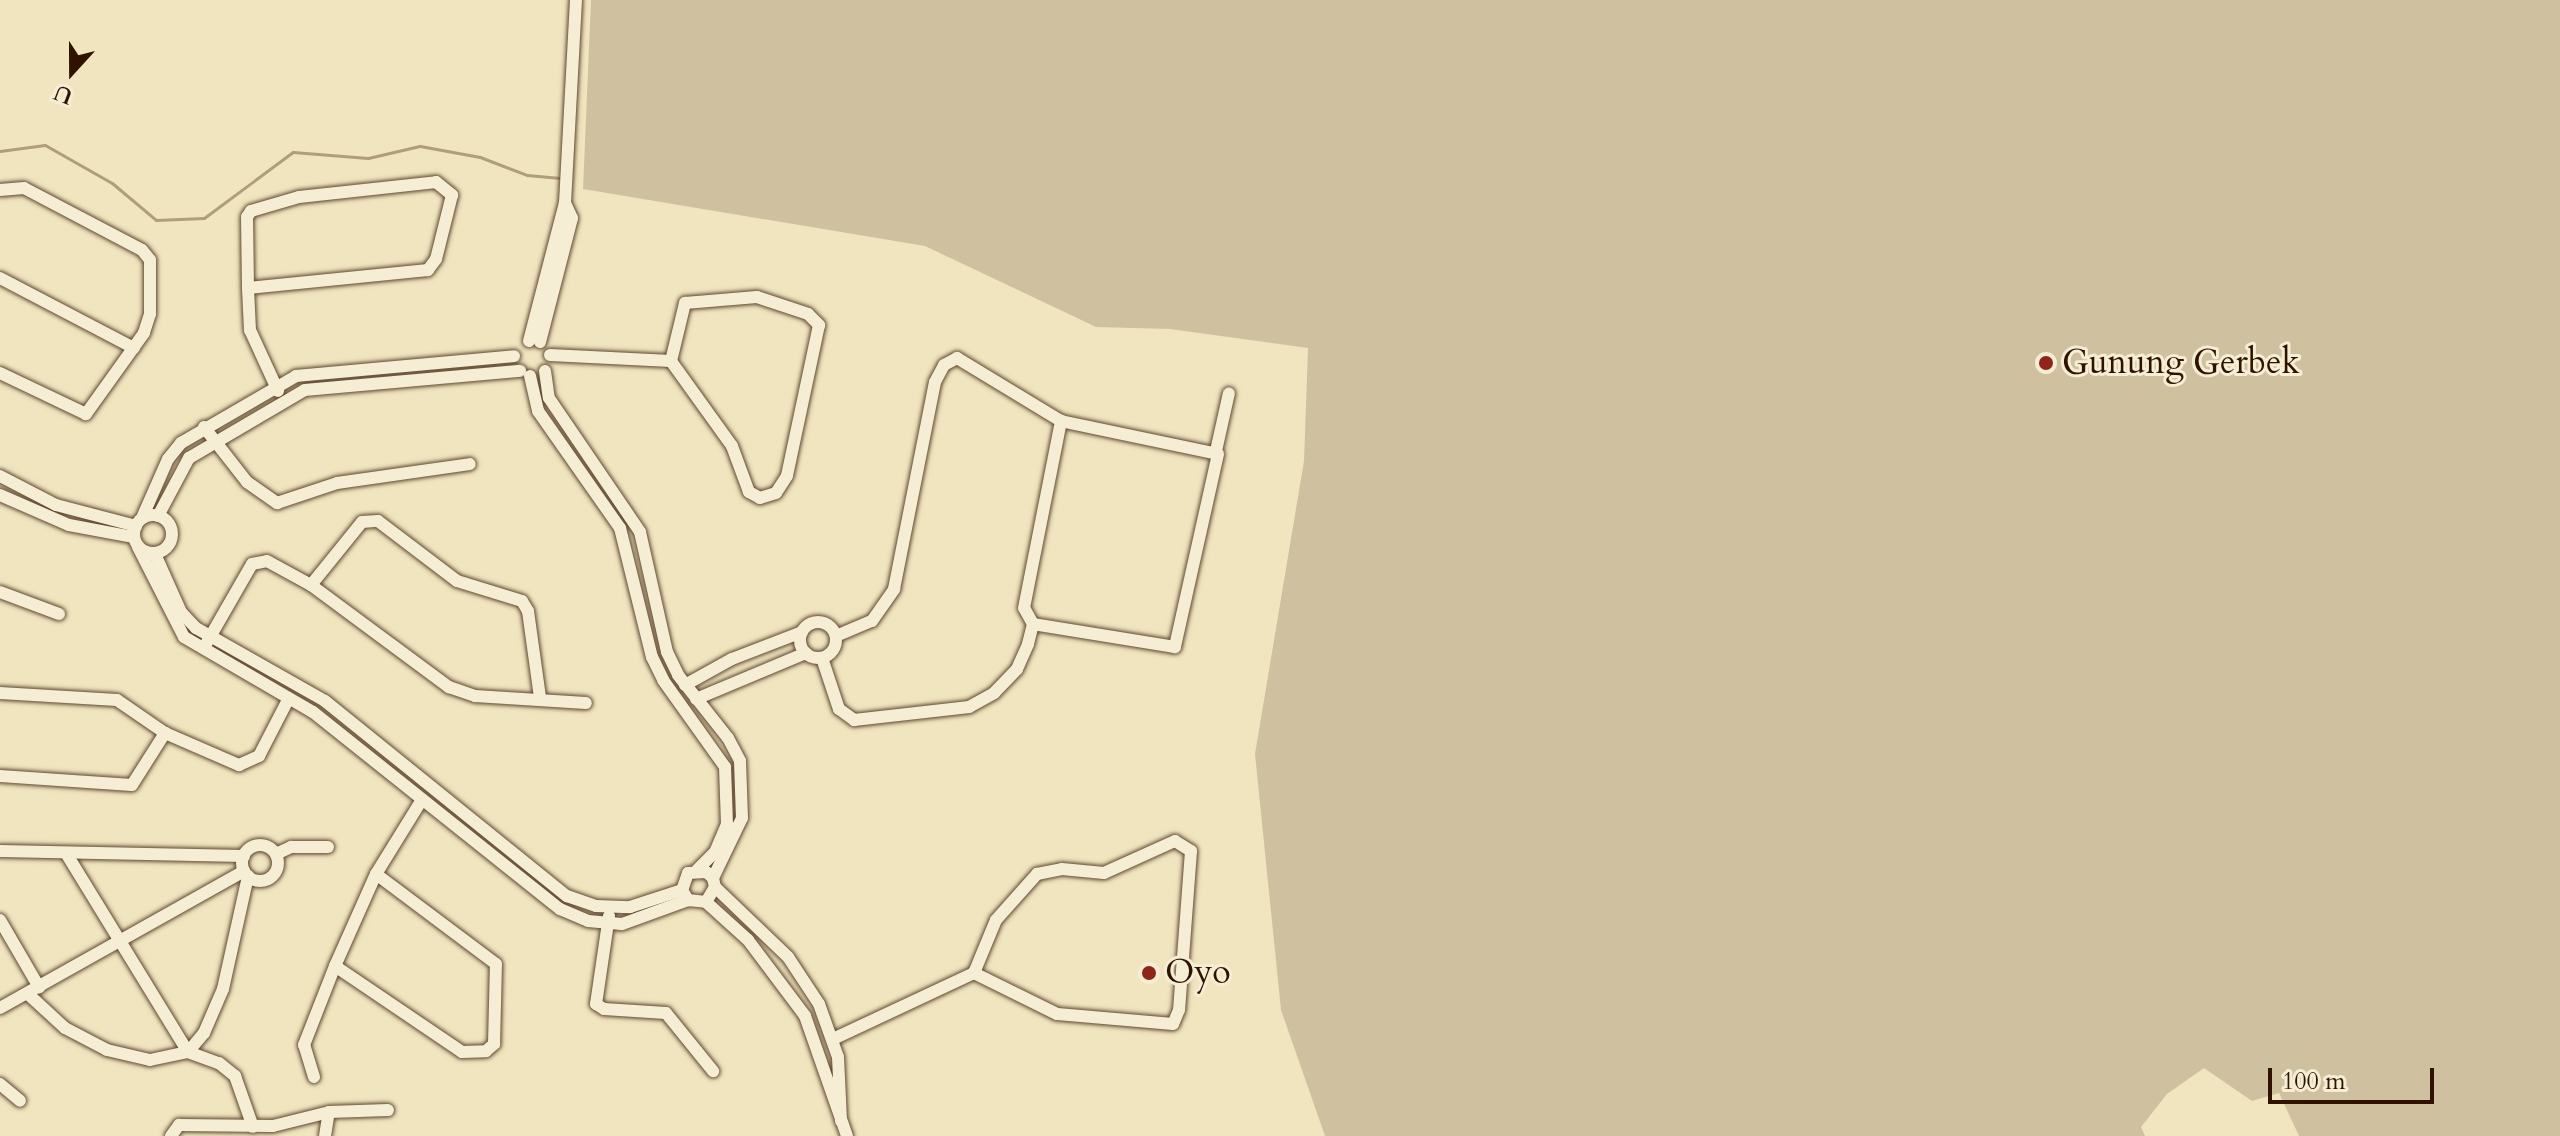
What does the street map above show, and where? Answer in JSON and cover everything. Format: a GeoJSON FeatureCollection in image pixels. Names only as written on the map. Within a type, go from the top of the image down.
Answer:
{"type":"FeatureCollection","features":[{"type":"Feature","properties":{"kind":"street"},"geometry":{"type":"LineString","coordinates":[[576,0],[565,199],[534,342],[514,356],[317,371],[274,385],[204,427],[168,459],[138,532],[174,625],[202,650],[289,698],[560,909],[608,924],[636,922],[685,895]]}},
{"type":"Feature","properties":{"kind":"street"},"geometry":{"type":"LineString","coordinates":[[248,288],[421,273],[436,259],[451,191],[436,182],[299,197],[251,211],[247,217],[248,288],[250,330],[283,400]]}},
{"type":"Feature","properties":{"kind":"street"},"geometry":{"type":"LineString","coordinates":[[0,190],[24,188],[146,254],[150,314],[134,348],[86,414],[0,373]]}},
{"type":"Feature","properties":{"kind":"street"},"geometry":{"type":"LineString","coordinates":[[0,278],[134,348]]}},
{"type":"Feature","properties":{"kind":"street"},"geometry":{"type":"LineString","coordinates":[[757,297],[818,320],[787,476],[776,493],[760,498],[749,492],[732,446],[671,361],[680,311],[688,302],[757,297]]}},
{"type":"Feature","properties":{"kind":"street"},"geometry":{"type":"LineString","coordinates":[[534,342],[550,355],[671,361]]}},
{"type":"Feature","properties":{"kind":"street"},"geometry":{"type":"LineString","coordinates":[[550,355],[545,371],[549,398],[640,532],[667,652],[685,685],[735,749],[744,780],[742,818],[706,902]]}},
{"type":"Feature","properties":{"kind":"street"},"geometry":{"type":"LineString","coordinates":[[514,356],[525,374],[534,404],[625,538],[652,657],[663,680],[720,755],[729,785],[727,824],[715,852],[697,870],[688,873],[685,895]]}},
{"type":"Feature","properties":{"kind":"street"},"geometry":{"type":"LineString","coordinates":[[836,636],[872,621],[894,589],[935,382],[944,365],[957,358],[1061,421],[1216,451]]}},
{"type":"Feature","properties":{"kind":"street"},"geometry":{"type":"LineString","coordinates":[[0,495],[69,525],[138,532],[158,516],[182,466],[215,441],[283,400],[325,386],[545,371]]}},
{"type":"Feature","properties":{"kind":"street"},"geometry":{"type":"LineString","coordinates":[[1033,624],[1175,647],[1229,393]]}},
{"type":"Feature","properties":{"kind":"street"},"geometry":{"type":"LineString","coordinates":[[822,658],[839,709],[848,718],[969,707],[994,693],[1017,669],[1033,624],[1024,608],[1061,421]]}},
{"type":"Feature","properties":{"kind":"street"},"geometry":{"type":"LineString","coordinates":[[204,427],[247,482],[277,503],[337,483],[470,464]]}},
{"type":"Feature","properties":{"kind":"street"},"geometry":{"type":"LineString","coordinates":[[0,476],[56,505],[138,532],[155,554],[181,612],[210,637],[325,701],[567,896],[610,907],[648,904],[685,895],[706,902],[762,955],[805,1016],[836,1097]]}},
{"type":"Feature","properties":{"kind":"street"},"geometry":{"type":"LineString","coordinates":[[155,554],[169,546],[172,536],[170,526],[158,516]]}},
{"type":"Feature","properties":{"kind":"street"},"geometry":{"type":"LineString","coordinates":[[311,585],[362,522],[378,521],[457,581],[522,601],[528,611],[540,698]]}},
{"type":"Feature","properties":{"kind":"street"},"geometry":{"type":"LineString","coordinates":[[202,650],[257,561],[280,565],[311,585],[449,687],[475,696],[586,703]]}},
{"type":"Feature","properties":{"kind":"street"},"geometry":{"type":"LineString","coordinates":[[0,592],[59,614]]}},
{"type":"Feature","properties":{"kind":"street"},"geometry":{"type":"LineString","coordinates":[[685,685],[732,659],[820,622],[836,636]]}},
{"type":"Feature","properties":{"kind":"street"},"geometry":{"type":"LineString","coordinates":[[802,632],[806,653]]}},
{"type":"Feature","properties":{"kind":"street"},"geometry":{"type":"LineString","coordinates":[[696,699],[806,653],[822,658],[832,652],[836,636]]}},
{"type":"Feature","properties":{"kind":"street"},"geometry":{"type":"LineString","coordinates":[[0,693],[117,700],[165,733],[230,763],[248,763],[259,756],[289,698]]}},
{"type":"Feature","properties":{"kind":"street"},"geometry":{"type":"LineString","coordinates":[[0,776],[132,785],[165,733]]}},
{"type":"Feature","properties":{"kind":"street"},"geometry":{"type":"LineString","coordinates":[[720,755],[735,749]]}},
{"type":"Feature","properties":{"kind":"street"},"geometry":{"type":"LineString","coordinates":[[314,1077],[304,1045],[376,874],[421,801]]}},
{"type":"Feature","properties":{"kind":"street"},"geometry":{"type":"LineString","coordinates":[[479,847],[490,834]]}},
{"type":"Feature","properties":{"kind":"street"},"geometry":{"type":"LineString","coordinates":[[833,1039],[974,973],[996,920],[1037,874],[1062,869],[1104,873],[1175,841],[1185,843],[1192,858],[1179,1010],[1173,1024],[1165,1026],[1076,1018],[1022,1001],[974,973]]}},
{"type":"Feature","properties":{"kind":"street"},"geometry":{"type":"LineString","coordinates":[[0,851],[244,856],[262,845],[276,854],[278,865],[269,879],[246,874],[0,1008]]}},
{"type":"Feature","properties":{"kind":"street"},"geometry":{"type":"LineString","coordinates":[[276,854],[291,847],[328,847]]}},
{"type":"Feature","properties":{"kind":"street"},"geometry":{"type":"LineString","coordinates":[[66,853],[122,939],[188,1052]]}},
{"type":"Feature","properties":{"kind":"street"},"geometry":{"type":"LineString","coordinates":[[188,1052],[204,1033],[223,989],[246,874],[244,856]]}},
{"type":"Feature","properties":{"kind":"street"},"geometry":{"type":"LineString","coordinates":[[697,870],[714,883],[773,943],[808,984],[833,1039],[836,1097],[847,1136]]}},
{"type":"Feature","properties":{"kind":"street"},"geometry":{"type":"LineString","coordinates":[[335,966],[462,1052],[486,1051],[494,1044],[496,964],[376,874]]}},
{"type":"Feature","properties":{"kind":"street"},"geometry":{"type":"LineString","coordinates":[[610,907],[596,1004],[604,1009],[666,1013],[713,1071]]}},
{"type":"Feature","properties":{"kind":"street"},"geometry":{"type":"LineString","coordinates":[[0,920],[33,991],[65,1028],[107,1050],[150,1060],[188,1052],[229,1070],[253,1127]]}},
{"type":"Feature","properties":{"kind":"street"},"geometry":{"type":"LineString","coordinates":[[762,955],[773,943]]}},
{"type":"Feature","properties":{"kind":"street"},"geometry":{"type":"LineString","coordinates":[[0,1084],[20,1101]]}},
{"type":"Feature","properties":{"kind":"street"},"geometry":{"type":"LineString","coordinates":[[171,1136],[179,1125],[253,1127],[272,1131],[329,1112],[388,1110]]}},
{"type":"Feature","properties":{"kind":"street"},"geometry":{"type":"LineString","coordinates":[[325,1136],[329,1112]]}},
{"type":"Feature","properties":{"kind":"shaded area"},"geometry":{"type":"Polygon","coordinates":[[[591,0],[2560,0],[2560,1136],[2299,1136],[2279,1093],[2252,1101],[2204,1068],[2167,1094],[2141,1127],[2145,1136],[1325,1136],[1281,1010],[1255,754],[1304,461],[1308,348],[1170,329],[1096,327],[925,246],[583,189],[591,0]]]}},
{"type":"Feature","properties":{"kind":"waterway"},"geometry":{"type":"LineString","coordinates":[[0,151],[45,145],[112,183],[156,220],[204,218],[293,152],[368,158],[420,146],[480,157],[527,175],[563,178]]}},
{"type":"Feature","properties":{"kind":"place","name":"Gunung Gerbek"},"geometry":{"type":"Point","coordinates":[2046,363]}},
{"type":"Feature","properties":{"kind":"place","name":"Oyo"},"geometry":{"type":"Point","coordinates":[1149,973]}}]}
